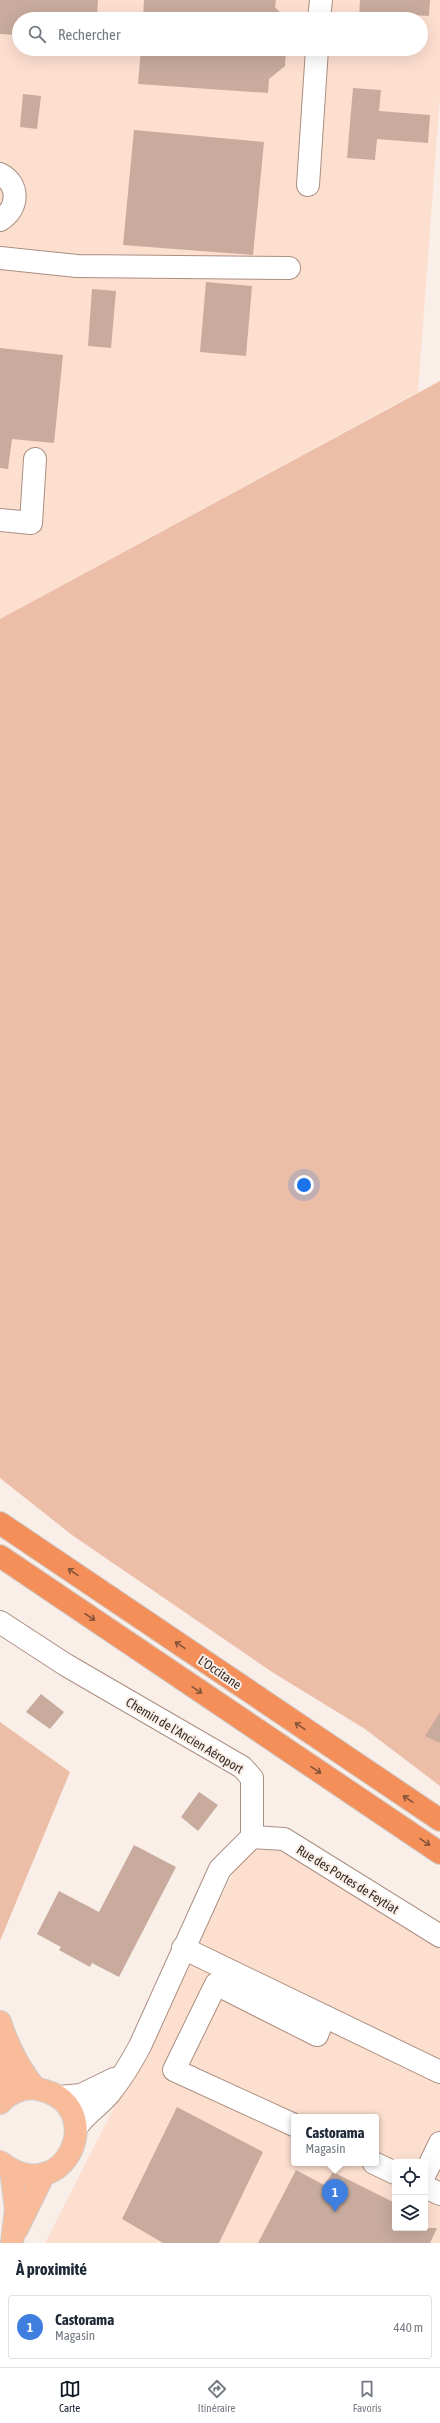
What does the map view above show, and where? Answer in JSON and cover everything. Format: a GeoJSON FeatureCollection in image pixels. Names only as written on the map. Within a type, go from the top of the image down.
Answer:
{"type":"FeatureCollection","features":[{"type":"Feature","properties":{"kind":"highway","name":"L'Occitane"},"geometry":{"type":"LineString","coordinates":[[0,1523],[440,1820]]}},
{"type":"Feature","properties":{"kind":"highway"},"geometry":{"type":"LineString","coordinates":[[0,1556],[440,1853]]}},
{"type":"Feature","properties":{"kind":"main road"},"geometry":{"type":"LineString","coordinates":[[3,2030],[24,2075],[35,2088]]}},
{"type":"Feature","properties":{"kind":"main road"},"geometry":{"type":"LineString","coordinates":[[2,2101],[3,2030]]}},
{"type":"Feature","properties":{"kind":"main road"},"geometry":{"type":"LineString","coordinates":[[2,2101],[18,2091],[35,2088],[48,2091],[59,2097],[74,2116],[76,2128],[75,2143],[68,2157],[58,2168],[44,2174],[22,2175],[6,2166]]}},
{"type":"Feature","properties":{"kind":"main road"},"geometry":{"type":"LineString","coordinates":[[6,2166],[16,2209],[14,2238]]}},
{"type":"Feature","properties":{"kind":"main road"},"geometry":{"type":"LineString","coordinates":[[14,2238],[44,2174]]}},
{"type":"Feature","properties":{"kind":"street"},"geometry":{"type":"LineString","coordinates":[[320,12],[321,0]]}},
{"type":"Feature","properties":{"kind":"street"},"geometry":{"type":"LineString","coordinates":[[308,185],[317,56]]}},
{"type":"Feature","properties":{"kind":"street"},"geometry":{"type":"LineString","coordinates":[[0,174],[8,180],[15,195],[11,210],[0,220]]}},
{"type":"Feature","properties":{"kind":"street"},"geometry":{"type":"LineString","coordinates":[[0,258],[77,266],[289,268]]}},
{"type":"Feature","properties":{"kind":"street"},"geometry":{"type":"LineString","coordinates":[[0,520],[30,523],[35,460]]}},
{"type":"Feature","properties":{"kind":"street","name":"Chemin de l'Ancien Aéroport"},"geometry":{"type":"LineString","coordinates":[[0,1622],[66,1665],[242,1767],[252,1778],[252,1837]]}},
{"type":"Feature","properties":{"kind":"street"},"geometry":{"type":"LineString","coordinates":[[76,2128],[82,2119],[108,2096],[126,2072],[140,2046],[182,1948],[220,1869],[252,1837]]}},
{"type":"Feature","properties":{"kind":"street","name":"Rue des Portes de Feytiat"},"geometry":{"type":"LineString","coordinates":[[252,1837],[284,1839],[440,1936]]}},
{"type":"Feature","properties":{"kind":"street"},"geometry":{"type":"LineString","coordinates":[[182,1948],[440,2072]]}},
{"type":"Feature","properties":{"kind":"street"},"geometry":{"type":"LineString","coordinates":[[291,2124],[174,2070],[216,1984],[317,2035],[324,2016]]}},
{"type":"Feature","properties":{"kind":"street"},"geometry":{"type":"LineString","coordinates":[[59,2097],[81,2095],[126,2072]]}},
{"type":"Feature","properties":{"kind":"street"},"geometry":{"type":"LineString","coordinates":[[428,2168],[440,2143]]}},
{"type":"Feature","properties":{"kind":"street"},"geometry":{"type":"LineString","coordinates":[[379,2165],[392,2172]]}},
{"type":"Feature","properties":{"kind":"street"},"geometry":{"type":"LineString","coordinates":[[428,2188],[440,2194]]}},
{"type":"Feature","properties":{"kind":"shaded area"},"geometry":{"type":"Polygon","coordinates":[[[0,0],[440,0],[440,96],[418,392],[0,619],[0,0]]]}},
{"type":"Feature","properties":{"kind":"shaded area"},"geometry":{"type":"Polygon","coordinates":[[[440,381],[440,1786],[365,1729],[272,1672],[72,1535],[0,1478],[0,619],[440,381]]]}},
{"type":"Feature","properties":{"kind":"shaded area"},"geometry":{"type":"Polygon","coordinates":[[[0,1722],[70,1772],[0,1941],[0,1722]]]}},
{"type":"Feature","properties":{"kind":"shaded area"},"geometry":{"type":"Polygon","coordinates":[[[261,1849],[285,1850],[440,1947],[440,2243],[45,2243],[237,1866],[250,1853],[261,1849]]]}},
{"type":"Feature","properties":{"kind":"building"},"geometry":{"type":"Polygon","coordinates":[[[0,0],[98,0],[97,12],[12,12],[12,35],[0,34],[0,0]]]}},
{"type":"Feature","properties":{"kind":"building"},"geometry":{"type":"Polygon","coordinates":[[[144,0],[276,0],[275,7],[280,12],[143,12],[144,0]]]}},
{"type":"Feature","properties":{"kind":"building"},"geometry":{"type":"Polygon","coordinates":[[[360,0],[430,0],[429,16],[428,12],[359,12],[360,0]]]}},
{"type":"Feature","properties":{"kind":"building"},"geometry":{"type":"Polygon","coordinates":[[[140,56],[286,56],[285,66],[269,79],[268,93],[138,84],[140,56]]]}},
{"type":"Feature","properties":{"kind":"building"},"geometry":{"type":"Polygon","coordinates":[[[353,88],[381,90],[379,111],[430,115],[428,143],[377,139],[375,160],[347,158],[353,88]]]}},
{"type":"Feature","properties":{"kind":"building"},"geometry":{"type":"Polygon","coordinates":[[[23,94],[41,96],[37,129],[20,127],[23,94]]]}},
{"type":"Feature","properties":{"kind":"building"},"geometry":{"type":"Polygon","coordinates":[[[134,130],[264,142],[253,255],[123,245],[134,130]]]}},
{"type":"Feature","properties":{"kind":"building"},"geometry":{"type":"Polygon","coordinates":[[[206,282],[252,286],[246,356],[200,352],[206,282]]]}},
{"type":"Feature","properties":{"kind":"building"},"geometry":{"type":"Polygon","coordinates":[[[92,289],[116,291],[111,348],[88,346],[92,289]]]}},
{"type":"Feature","properties":{"kind":"building"},"geometry":{"type":"Polygon","coordinates":[[[0,348],[63,355],[54,443],[12,439],[8,469],[0,468],[0,348]]]}},
{"type":"Feature","properties":{"kind":"building"},"geometry":{"type":"Polygon","coordinates":[[[41,1694],[64,1712],[50,1729],[26,1712],[41,1694]]]}},
{"type":"Feature","properties":{"kind":"building"},"geometry":{"type":"Polygon","coordinates":[[[440,1712],[440,1743],[425,1736],[440,1712]]]}},
{"type":"Feature","properties":{"kind":"building"},"geometry":{"type":"Polygon","coordinates":[[[199,1792],[218,1805],[198,1831],[181,1817],[199,1792]]]}},
{"type":"Feature","properties":{"kind":"building"},"geometry":{"type":"Polygon","coordinates":[[[134,1845],[176,1867],[119,1977],[92,1963],[90,1967],[59,1950],[61,1947],[37,1934],[59,1891],[99,1912],[134,1845]]]}},
{"type":"Feature","properties":{"kind":"building"},"geometry":{"type":"Polygon","coordinates":[[[177,2107],[263,2152],[219,2243],[163,2243],[122,2219],[177,2107]]]}},
{"type":"Feature","properties":{"kind":"building"},"geometry":{"type":"Polygon","coordinates":[[[296,2170],[324,2185],[333,2172],[392,2202],[392,2231],[428,2231],[428,2228],[437,2228],[430,2243],[258,2243],[296,2170]]]}},
{"type":"Feature","properties":{"kind":"place","name":"Castorama"},"geometry":{"type":"Point","coordinates":[335,2212]}}]}
